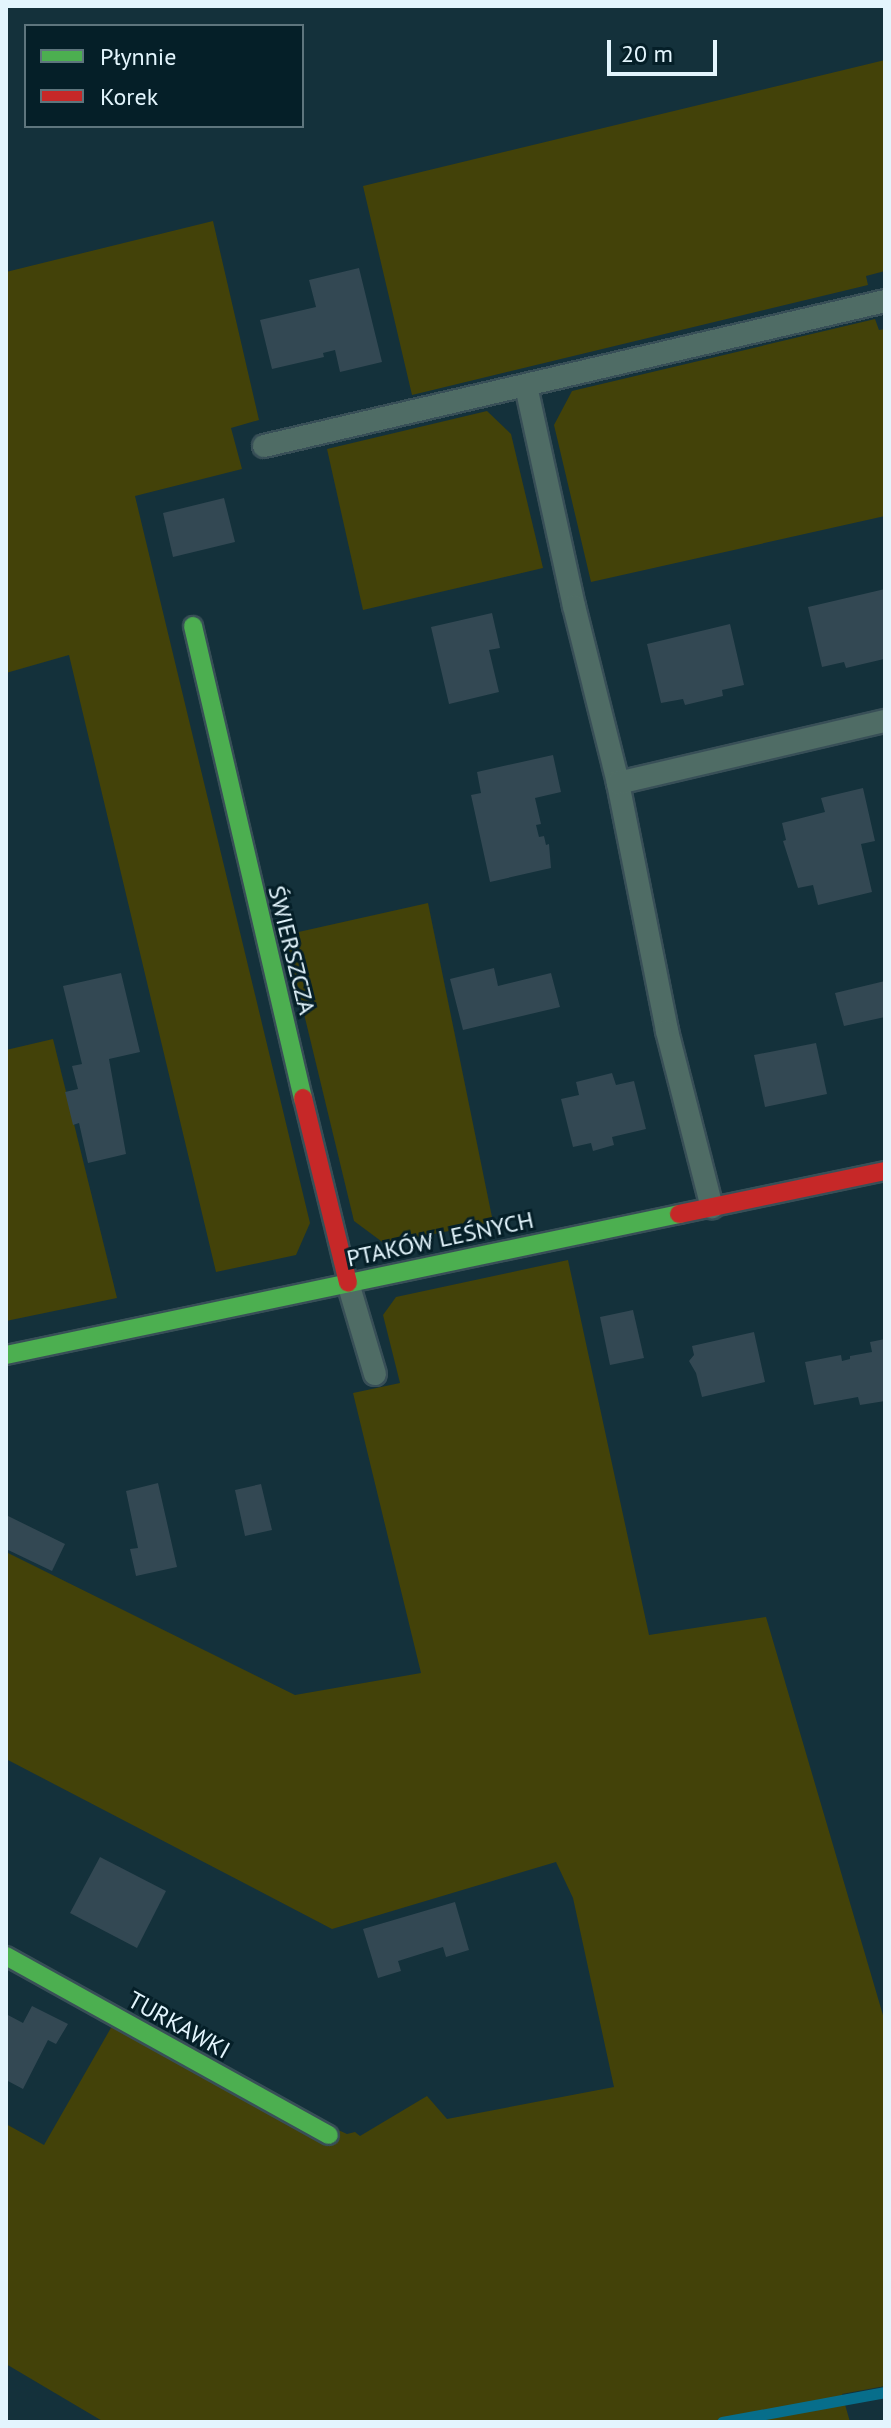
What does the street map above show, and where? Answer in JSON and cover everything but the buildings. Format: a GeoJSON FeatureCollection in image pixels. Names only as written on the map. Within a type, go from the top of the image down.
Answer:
{"type":"FeatureCollection","features":[{"type":"Feature","properties":{"kind":"street","name":"ŚWIERSZCZA"},"geometry":{"type":"LineString","coordinates":[[193,626],[229,791],[348,1283]]}},
{"type":"Feature","properties":{"kind":"street","name":"PTAKÓW LEŚNYCH"},"geometry":{"type":"LineString","coordinates":[[6,1355],[885,1171]]}},
{"type":"Feature","properties":{"kind":"street","name":"TURKAWKI"},"geometry":{"type":"LineString","coordinates":[[6,1956],[329,2135]]}},
{"type":"Feature","properties":{"kind":"lane"},"geometry":{"type":"LineString","coordinates":[[264,446],[885,301]]}},
{"type":"Feature","properties":{"kind":"lane"},"geometry":{"type":"LineString","coordinates":[[526,386],[574,606],[618,783],[667,1031],[712,1207]]}},
{"type":"Feature","properties":{"kind":"lane"},"geometry":{"type":"LineString","coordinates":[[618,783],[885,721]]}},
{"type":"Feature","properties":{"kind":"lane"},"geometry":{"type":"LineString","coordinates":[[348,1283],[375,1374]]}},
{"type":"Feature","properties":{"kind":"shaded area"},"geometry":{"type":"Polygon","coordinates":[[[885,60],[885,271],[866,276],[868,285],[412,395],[363,186],[885,60]]]}},
{"type":"Feature","properties":{"kind":"shaded area"},"geometry":{"type":"Polygon","coordinates":[[[213,221],[259,420],[231,428],[242,469],[135,496],[310,1223],[296,1255],[216,1272],[69,655],[6,673],[6,272],[213,221]]]}},
{"type":"Feature","properties":{"kind":"shaded area"},"geometry":{"type":"Polygon","coordinates":[[[875,319],[879,330],[885,329],[885,516],[591,582],[554,425],[572,391],[875,319]]]}},
{"type":"Feature","properties":{"kind":"shaded area"},"geometry":{"type":"Polygon","coordinates":[[[487,411],[511,434],[543,568],[363,610],[327,449],[487,411]]]}},
{"type":"Feature","properties":{"kind":"shaded area"},"geometry":{"type":"Polygon","coordinates":[[[428,903],[493,1222],[385,1244],[354,1221],[285,935],[428,903]]]}},
{"type":"Feature","properties":{"kind":"shaded area"},"geometry":{"type":"Polygon","coordinates":[[[53,1039],[117,1298],[6,1321],[6,1050],[53,1039]]]}},
{"type":"Feature","properties":{"kind":"shaded area"},"geometry":{"type":"Polygon","coordinates":[[[568,1260],[649,1635],[766,1617],[885,2022],[885,2386],[842,2394],[850,2422],[104,2422],[6,2364],[6,2124],[44,2145],[112,2026],[347,2134],[355,2132],[360,2136],[427,2096],[447,2119],[614,2087],[573,1898],[556,1862],[332,1929],[6,1759],[6,1552],[295,1695],[421,1673],[353,1393],[400,1383],[383,1315],[396,1297],[568,1260]]]}},
{"type":"Feature","properties":{"kind":"waterway"},"geometry":{"type":"LineString","coordinates":[[722,2422],[885,2392]]}},
{"type":"Feature","properties":{"kind":"traffic: fast"},"geometry":{"type":"LineString","coordinates":[[193,626],[303,1098]]}},
{"type":"Feature","properties":{"kind":"traffic: fast"},"geometry":{"type":"LineString","coordinates":[[6,1355],[679,1214]]}},
{"type":"Feature","properties":{"kind":"traffic: fast"},"geometry":{"type":"LineString","coordinates":[[6,1956],[329,2135]]}},
{"type":"Feature","properties":{"kind":"traffic: jam"},"geometry":{"type":"LineString","coordinates":[[303,1098],[348,1283]]}},
{"type":"Feature","properties":{"kind":"traffic: jam"},"geometry":{"type":"LineString","coordinates":[[679,1214],[885,1171]]}}]}
